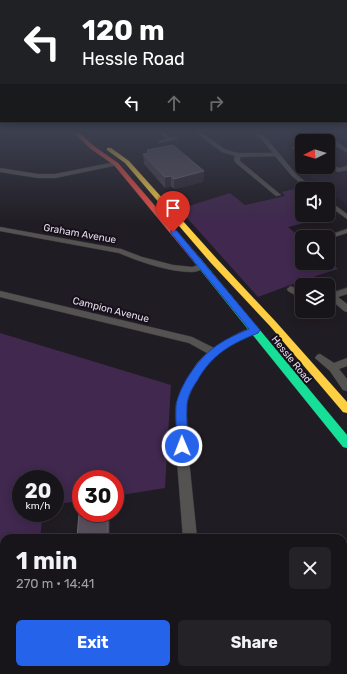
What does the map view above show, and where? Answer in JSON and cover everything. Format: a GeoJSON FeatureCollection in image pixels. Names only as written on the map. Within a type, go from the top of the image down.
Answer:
{"type":"FeatureCollection","features":[{"type":"Feature","properties":{"kind":"street","name":"Hessle Road"},"geometry":{"type":"LineString","coordinates":[[127,162],[214,261],[273,324],[347,409]]}},
{"type":"Feature","properties":{"kind":"street"},"geometry":{"type":"LineString","coordinates":[[239,162],[278,195]]}},
{"type":"Feature","properties":{"kind":"street"},"geometry":{"type":"LineString","coordinates":[[284,162],[294,175],[302,182]]}},
{"type":"Feature","properties":{"kind":"street"},"geometry":{"type":"LineString","coordinates":[[0,170],[38,176],[55,176],[116,164]]}},
{"type":"Feature","properties":{"kind":"street","name":"Hessle Road"},"geometry":{"type":"LineString","coordinates":[[116,164],[255,330],[347,443]]}},
{"type":"Feature","properties":{"kind":"street"},"geometry":{"type":"LineString","coordinates":[[335,168],[338,170],[347,168]]}},
{"type":"Feature","properties":{"kind":"street"},"geometry":{"type":"LineString","coordinates":[[272,191],[282,188]]}},
{"type":"Feature","properties":{"kind":"street"},"geometry":{"type":"LineString","coordinates":[[335,208],[347,217]]}},
{"type":"Feature","properties":{"kind":"street"},"geometry":{"type":"LineString","coordinates":[[0,237],[3,230]]}},
{"type":"Feature","properties":{"kind":"street","name":"Graham Avenue"},"geometry":{"type":"LineString","coordinates":[[3,230],[121,251],[140,259],[173,267],[193,270],[202,266]]}},
{"type":"Feature","properties":{"kind":"street"},"geometry":{"type":"LineString","coordinates":[[335,235],[347,232]]}},
{"type":"Feature","properties":{"kind":"street"},"geometry":{"type":"LineString","coordinates":[[291,289],[295,292]]}},
{"type":"Feature","properties":{"kind":"street"},"geometry":{"type":"LineString","coordinates":[[335,295],[347,291]]}},
{"type":"Feature","properties":{"kind":"street","name":"Campion Avenue"},"geometry":{"type":"LineString","coordinates":[[0,294],[192,340],[214,352]]}},
{"type":"Feature","properties":{"kind":"street"},"geometry":{"type":"LineString","coordinates":[[335,301],[347,309]]}},
{"type":"Feature","properties":{"kind":"street"},"geometry":{"type":"LineString","coordinates":[[190,534],[183,460],[182,405],[186,390],[200,366],[214,352],[231,341],[255,330]]}},
{"type":"Feature","properties":{"kind":"street"},"geometry":{"type":"LineString","coordinates":[[320,358],[333,368],[347,387]]}},
{"type":"Feature","properties":{"kind":"street"},"geometry":{"type":"LineString","coordinates":[[333,368],[347,362]]}},
{"type":"Feature","properties":{"kind":"shaded area"},"geometry":{"type":"Polygon","coordinates":[[[335,162],[347,162],[347,205],[335,196],[335,182],[317,182],[307,174],[335,174],[335,162]]]}},
{"type":"Feature","properties":{"kind":"shaded area"},"geometry":{"type":"Polygon","coordinates":[[[295,189],[295,222],[308,222],[288,227],[295,233],[295,270],[335,270],[311,278],[295,278],[295,284],[258,297],[179,209],[230,193],[245,205],[285,196],[282,192],[295,189]]]}},
{"type":"Feature","properties":{"kind":"shaded area"},"geometry":{"type":"Polygon","coordinates":[[[0,333],[171,385],[165,488],[124,495],[124,470],[72,470],[72,502],[64,503],[64,470],[12,470],[12,522],[42,522],[40,534],[0,534],[0,333]]]}},
{"type":"Feature","properties":{"kind":"building"},"geometry":{"type":"Polygon","coordinates":[[[151,162],[194,162],[204,171],[174,179],[171,176],[165,177],[151,162]]]}},
{"type":"Feature","properties":{"kind":"building"},"geometry":{"type":"Polygon","coordinates":[[[78,522],[108,522],[108,534],[77,534],[78,522]]]}},
{"type":"Feature","properties":{"kind":"traffic: fast"},"geometry":{"type":"LineString","coordinates":[[197,260],[347,443]]}},
{"type":"Feature","properties":{"kind":"traffic: slow"},"geometry":{"type":"LineString","coordinates":[[127,162],[214,261],[273,324],[347,409]]}},
{"type":"Feature","properties":{"kind":"traffic: jam"},"geometry":{"type":"LineString","coordinates":[[114,162],[197,260]]}},
{"type":"Feature","properties":{"kind":"route"},"geometry":{"type":"LineString","coordinates":[[173,232],[255,330],[231,341],[214,352],[200,366],[186,390],[182,405],[182,446]]}}]}
